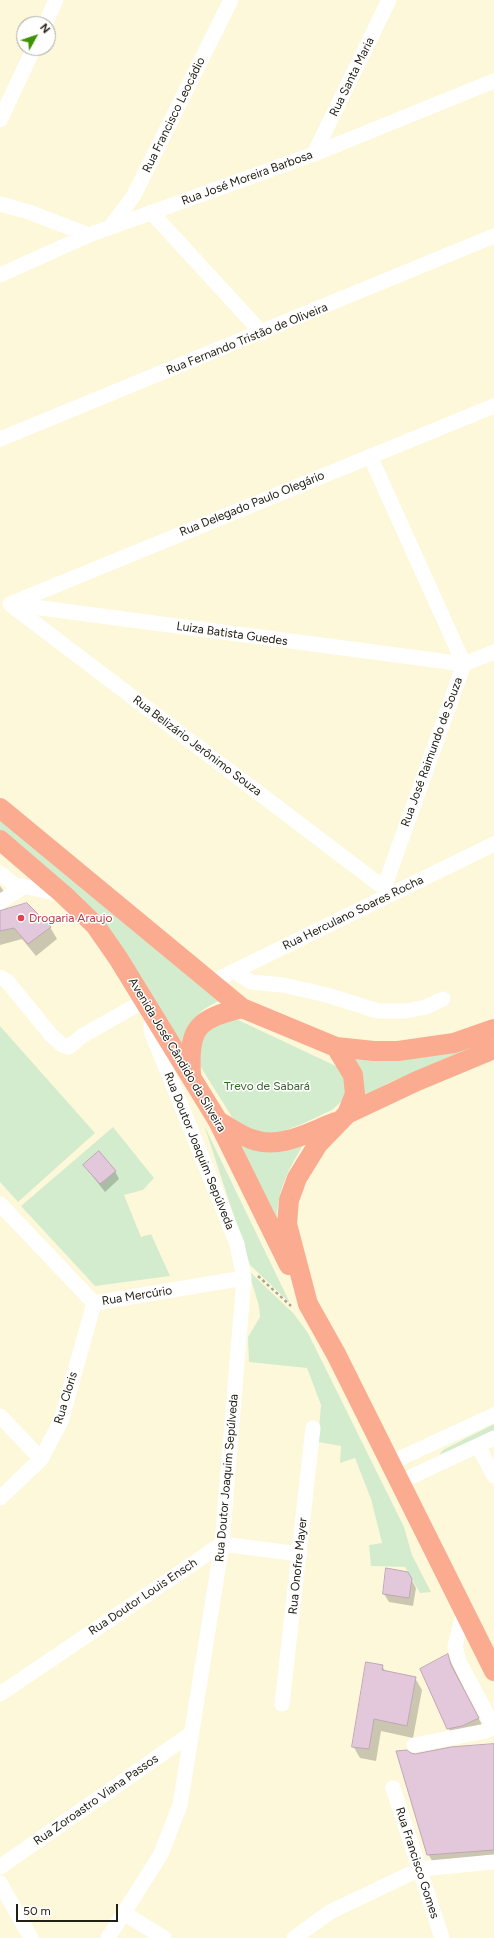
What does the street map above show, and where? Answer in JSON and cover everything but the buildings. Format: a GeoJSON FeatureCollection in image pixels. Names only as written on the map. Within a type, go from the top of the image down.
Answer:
{"type":"FeatureCollection","features":[{"type":"Feature","properties":{"kind":"main road"},"geometry":{"type":"LineString","coordinates":[[0,808],[242,1008],[336,1047],[374,1051],[398,1051],[454,1043],[494,1029]]}},
{"type":"Feature","properties":{"kind":"main road","name":"Avenida José Cândido da Silveira"},"geometry":{"type":"LineString","coordinates":[[0,840],[64,895],[95,925],[118,958],[191,1074],[218,1121],[301,1306]]}},
{"type":"Feature","properties":{"kind":"main road"},"geometry":{"type":"LineString","coordinates":[[191,1074],[189,1052],[194,1033],[205,1021],[220,1013],[242,1008]]}},
{"type":"Feature","properties":{"kind":"main road"},"geometry":{"type":"LineString","coordinates":[[336,1047],[353,1075],[355,1094],[344,1117],[318,1144],[297,1178],[289,1200],[287,1224],[301,1306],[390,1463],[494,1671]]}},
{"type":"Feature","properties":{"kind":"main road"},"geometry":{"type":"LineString","coordinates":[[218,1121],[251,1139],[271,1143],[290,1140],[344,1117],[417,1081],[494,1049]]}},
{"type":"Feature","properties":{"kind":"street"},"geometry":{"type":"LineString","coordinates":[[49,16],[56,0]]}},
{"type":"Feature","properties":{"kind":"street","name":"Rua Francisco Leocádio"},"geometry":{"type":"LineString","coordinates":[[111,226],[133,198],[230,0]]}},
{"type":"Feature","properties":{"kind":"street","name":"Rua Santa Maria"},"geometry":{"type":"LineString","coordinates":[[314,154],[389,0]]}},
{"type":"Feature","properties":{"kind":"street"},"geometry":{"type":"LineString","coordinates":[[0,120],[30,56]]}},
{"type":"Feature","properties":{"kind":"street","name":"Rua José Moreira Barbosa"},"geometry":{"type":"LineString","coordinates":[[0,275],[111,226],[314,154],[494,81]]}},
{"type":"Feature","properties":{"kind":"street"},"geometry":{"type":"LineString","coordinates":[[0,204],[29,212],[89,235]]}},
{"type":"Feature","properties":{"kind":"street"},"geometry":{"type":"LineString","coordinates":[[151,212],[262,333]]}},
{"type":"Feature","properties":{"kind":"street","name":"Rua Fernando Tristão de Oliveira"},"geometry":{"type":"LineString","coordinates":[[0,439],[262,333],[494,236]]}},
{"type":"Feature","properties":{"kind":"street","name":"Rua Delegado Paulo Olegário"},"geometry":{"type":"LineString","coordinates":[[5,603],[494,406]]}},
{"type":"Feature","properties":{"kind":"street","name":"Rua José Raimundo de Souza"},"geometry":{"type":"LineString","coordinates":[[370,456],[464,664],[386,892]]}},
{"type":"Feature","properties":{"kind":"street","name":"Luiza Batista Guedes"},"geometry":{"type":"LineString","coordinates":[[5,603],[464,664]]}},
{"type":"Feature","properties":{"kind":"street","name":"Rua Belizário Jerônimo Souza"},"geometry":{"type":"LineString","coordinates":[[5,603],[386,892]]}},
{"type":"Feature","properties":{"kind":"street"},"geometry":{"type":"LineString","coordinates":[[464,664],[494,652]]}},
{"type":"Feature","properties":{"kind":"street","name":"Rua Herculano Soares Rocha"},"geometry":{"type":"LineString","coordinates":[[212,982],[386,892],[494,844]]}},
{"type":"Feature","properties":{"kind":"street"},"geometry":{"type":"LineString","coordinates":[[0,873],[13,884],[64,895]]}},
{"type":"Feature","properties":{"kind":"street"},"geometry":{"type":"LineString","coordinates":[[0,902],[23,887]]}},
{"type":"Feature","properties":{"kind":"street"},"geometry":{"type":"LineString","coordinates":[[234,971],[251,982],[283,985],[327,995],[378,1011],[406,1011],[426,1007],[443,999]]}},
{"type":"Feature","properties":{"kind":"street"},"geometry":{"type":"LineString","coordinates":[[0,977],[7,981],[62,1046],[69,1047],[82,1036],[148,1007]]}},
{"type":"Feature","properties":{"kind":"street","name":"Rua Doutor Joaquim Sepúlveda"},"geometry":{"type":"LineString","coordinates":[[108,1938],[125,1914],[161,1854],[180,1805],[222,1544],[244,1278],[237,1244],[150,1031],[148,1007]]}},
{"type":"Feature","properties":{"kind":"street","name":"Rua Mercúrio"},"geometry":{"type":"LineString","coordinates":[[0,1204],[94,1303],[244,1278]]}},
{"type":"Feature","properties":{"kind":"street","name":"Rua Cloris"},"geometry":{"type":"LineString","coordinates":[[0,1498],[41,1459],[61,1422],[94,1303]]}},
{"type":"Feature","properties":{"kind":"street"},"geometry":{"type":"LineString","coordinates":[[390,1463],[494,1415]]}},
{"type":"Feature","properties":{"kind":"street"},"geometry":{"type":"LineString","coordinates":[[0,1416],[41,1459]]}},
{"type":"Feature","properties":{"kind":"street","name":"Rua Onofre Mayer"},"geometry":{"type":"LineString","coordinates":[[282,1704],[313,1428]]}},
{"type":"Feature","properties":{"kind":"street"},"geometry":{"type":"LineString","coordinates":[[400,1482],[494,1438]]}},
{"type":"Feature","properties":{"kind":"street"},"geometry":{"type":"LineString","coordinates":[[478,1446],[494,1476]]}},
{"type":"Feature","properties":{"kind":"street"},"geometry":{"type":"LineString","coordinates":[[222,1544],[300,1554]]}},
{"type":"Feature","properties":{"kind":"street","name":"Rua Doutor Louis Ensch"},"geometry":{"type":"LineString","coordinates":[[0,1694],[222,1544]]}},
{"type":"Feature","properties":{"kind":"street"},"geometry":{"type":"LineString","coordinates":[[414,1745],[486,1731],[494,1728],[459,1661],[455,1646],[464,1611]]}},
{"type":"Feature","properties":{"kind":"street","name":"Rua Zoroastro Viana Passos"},"geometry":{"type":"LineString","coordinates":[[0,1867],[192,1732]]}},
{"type":"Feature","properties":{"kind":"street","name":"Rua Francisco Gomes"},"geometry":{"type":"LineString","coordinates":[[392,1788],[442,1938]]}},
{"type":"Feature","properties":{"kind":"street"},"geometry":{"type":"LineString","coordinates":[[294,1938],[330,1912],[420,1869],[494,1862]]}},
{"type":"Feature","properties":{"kind":"street"},"geometry":{"type":"LineString","coordinates":[[0,1883],[31,1938]]}},
{"type":"Feature","properties":{"kind":"street"},"geometry":{"type":"LineString","coordinates":[[125,1914],[164,1938]]}},
{"type":"Feature","properties":{"kind":"path"},"geometry":{"type":"LineString","coordinates":[[240,1259],[301,1306]]}},
{"type":"Feature","properties":{"kind":"green space"},"geometry":{"type":"Polygon","coordinates":[[[0,818],[222,1000],[207,1007],[196,1017],[187,1029],[181,1045],[46,868],[0,830],[0,818]]]}},
{"type":"Feature","properties":{"kind":"green space","name":"Trevo de Sabará"},"geometry":{"type":"Polygon","coordinates":[[[234,1018],[338,1067],[342,1071],[347,1088],[342,1101],[332,1110],[281,1132],[266,1134],[243,1127],[232,1117],[199,1064],[202,1030],[234,1018]]]}},
{"type":"Feature","properties":{"kind":"green space"},"geometry":{"type":"Polygon","coordinates":[[[0,1026],[95,1133],[18,1202],[0,1182],[0,1026]]]}},
{"type":"Feature","properties":{"kind":"green space"},"geometry":{"type":"Polygon","coordinates":[[[494,1040],[388,1083],[361,1099],[353,1059],[398,1059],[494,1040]]]}},
{"type":"Feature","properties":{"kind":"green space"},"geometry":{"type":"Polygon","coordinates":[[[204,1125],[290,1303],[250,1265],[204,1125]]]}},
{"type":"Feature","properties":{"kind":"green space"},"geometry":{"type":"Polygon","coordinates":[[[113,1127],[154,1178],[143,1190],[124,1195],[141,1237],[151,1234],[170,1276],[95,1286],[21,1206],[113,1127]]]}},
{"type":"Feature","properties":{"kind":"green space"},"geometry":{"type":"Polygon","coordinates":[[[305,1142],[289,1171],[281,1191],[277,1212],[277,1224],[238,1143],[305,1142]]]}},
{"type":"Feature","properties":{"kind":"green space"},"geometry":{"type":"Polygon","coordinates":[[[248,1270],[294,1314],[308,1333],[404,1527],[412,1555],[431,1592],[420,1593],[405,1567],[371,1566],[369,1545],[382,1543],[371,1499],[355,1458],[340,1463],[341,1446],[318,1442],[321,1405],[307,1368],[249,1362],[248,1337],[260,1317],[259,1306],[248,1270]]]}},
{"type":"Feature","properties":{"kind":"green space"},"geometry":{"type":"Polygon","coordinates":[[[494,1424],[494,1431],[439,1455],[443,1450],[494,1424]]]}},
{"type":"Feature","properties":{"kind":"place","name":"Drogaria Araujo"},"geometry":{"type":"Point","coordinates":[21,918]}}]}
